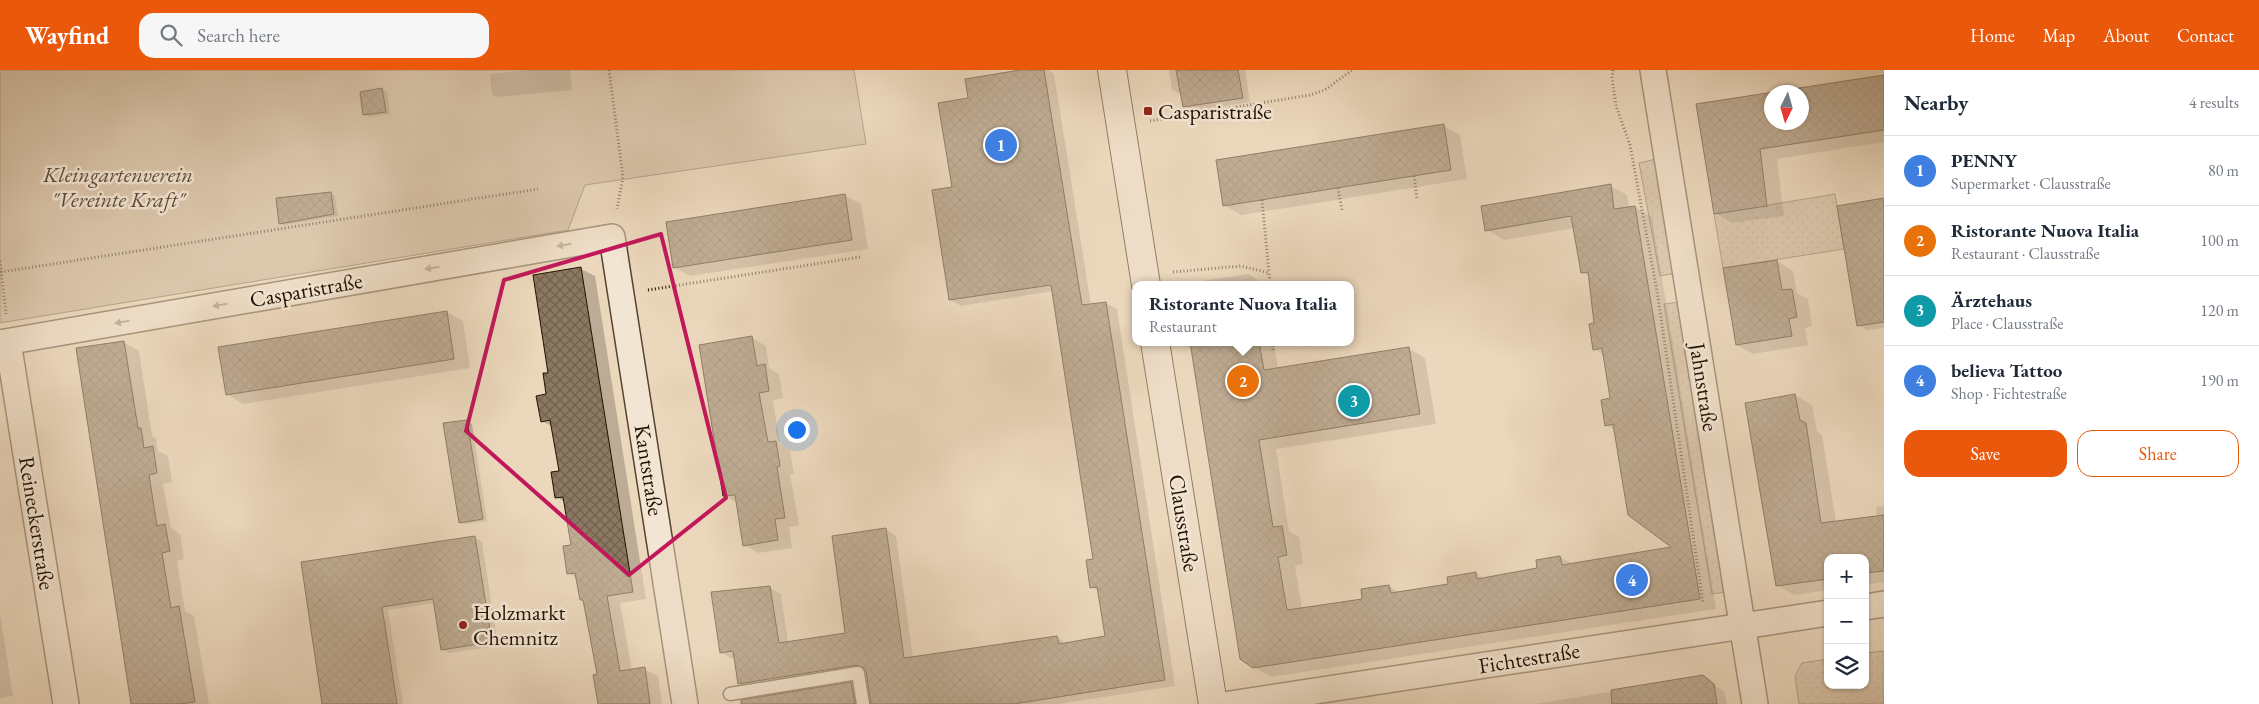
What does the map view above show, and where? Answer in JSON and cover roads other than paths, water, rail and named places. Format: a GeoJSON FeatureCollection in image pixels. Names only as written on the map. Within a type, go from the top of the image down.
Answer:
{"type":"FeatureCollection","features":[{"type":"Feature","properties":{"kind":"main road"},"geometry":{"type":"LineString","coordinates":[[1112,70],[1145,280]]}},
{"type":"Feature","properties":{"kind":"main road","name":"Clausstraße"},"geometry":{"type":"LineString","coordinates":[[1156,346],[1213,704]]}},
{"type":"Feature","properties":{"kind":"street","name":"Jahnstraße"},"geometry":{"type":"LineString","coordinates":[[1653,70],[1755,704]]}},
{"type":"Feature","properties":{"kind":"street","name":"Kantstraße"},"geometry":{"type":"LineString","coordinates":[[612,237],[685,704]]}},
{"type":"Feature","properties":{"kind":"street","name":"Casparistraße"},"geometry":{"type":"LineString","coordinates":[[4,342],[612,237]]}},
{"type":"Feature","properties":{"kind":"street","name":"Reineckerstraße"},"geometry":{"type":"LineString","coordinates":[[4,342],[66,704]]}},
{"type":"Feature","properties":{"kind":"street"},"geometry":{"type":"LineString","coordinates":[[1869,606],[1884,604]]}},
{"type":"Feature","properties":{"kind":"street","name":"Fichtestraße"},"geometry":{"type":"LineString","coordinates":[[1230,704],[1824,614]]}},
{"type":"Feature","properties":{"kind":"lane"},"geometry":{"type":"LineString","coordinates":[[730,694],[858,673],[862,704]]}},
{"type":"Feature","properties":{"kind":"place","name":"Casparistraße"},"geometry":{"type":"Point","coordinates":[1148,111]}},
{"type":"Feature","properties":{"kind":"place","name":"PENNY"},"geometry":{"type":"Point","coordinates":[1001,145]}},
{"type":"Feature","properties":{"kind":"place","name":"Ristorante Nuova Italia"},"geometry":{"type":"Point","coordinates":[1243,381]}},
{"type":"Feature","properties":{"kind":"place","name":"Ärztehaus"},"geometry":{"type":"Point","coordinates":[1354,401]}},
{"type":"Feature","properties":{"kind":"place","name":"believa Tattoo"},"geometry":{"type":"Point","coordinates":[1632,580]}},
{"type":"Feature","properties":{"kind":"place","name":"Holzmarkt Chemnitz"},"geometry":{"type":"Point","coordinates":[463,625]}},
{"type":"Feature","properties":{"kind":"park label","name":"Kleingartenverein \"Vereinte Kraft\""},"geometry":{"type":"Point","coordinates":[118,186]}}]}
